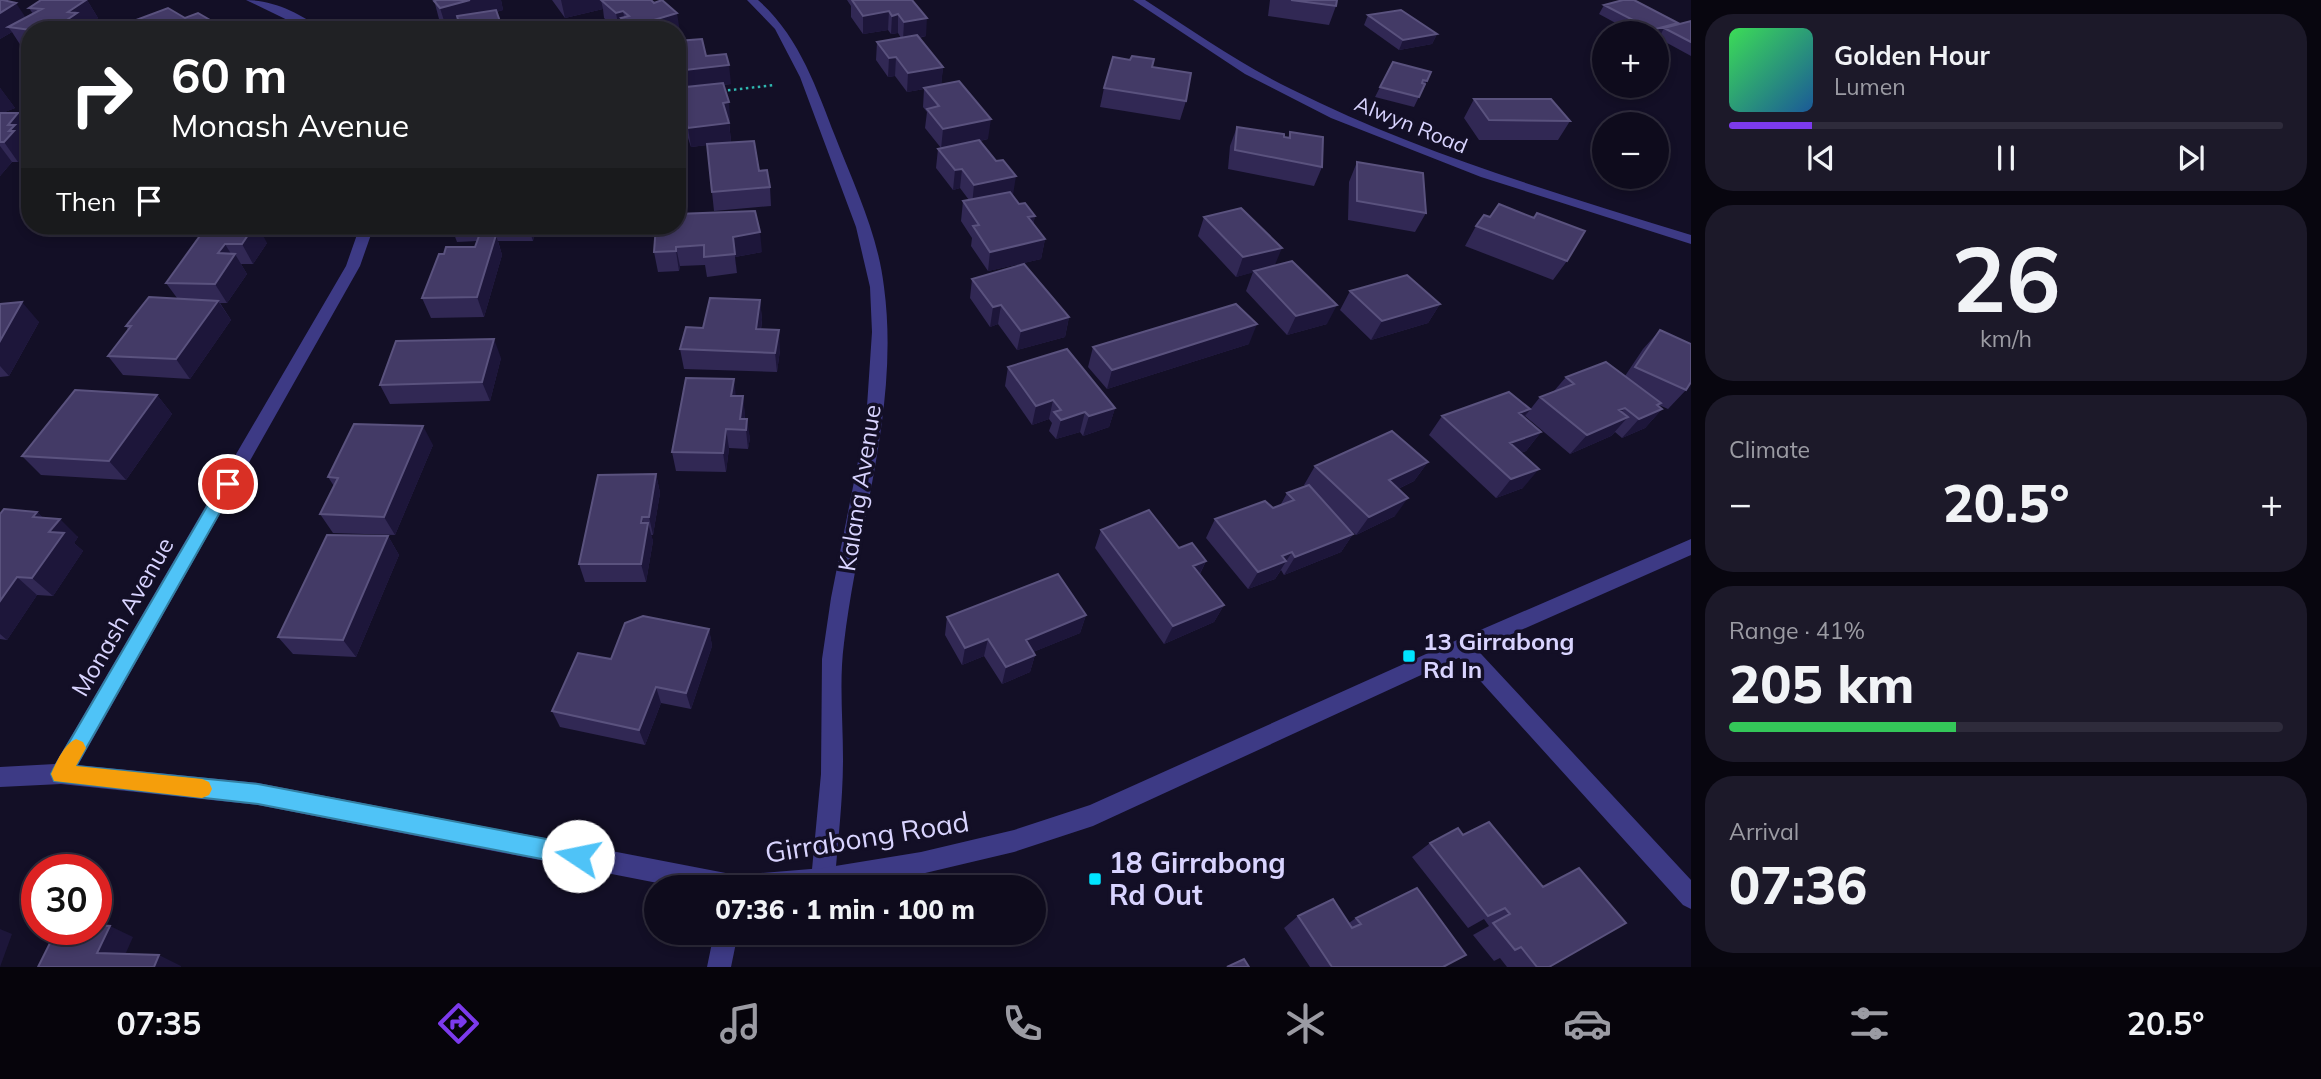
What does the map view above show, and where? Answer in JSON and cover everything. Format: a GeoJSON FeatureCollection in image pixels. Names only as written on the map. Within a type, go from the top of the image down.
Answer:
{"type":"FeatureCollection","features":[{"type":"Feature","properties":{"kind":"street"},"geometry":{"type":"LineString","coordinates":[[251,0],[300,21]]}},
{"type":"Feature","properties":{"kind":"street","name":"Kalang Avenue"},"geometry":{"type":"LineString","coordinates":[[752,0],[776,21],[790,41],[808,81],[867,239],[877,288],[878,338],[873,433],[833,643],[832,774],[823,875]]}},
{"type":"Feature","properties":{"kind":"street","name":"Alwyn Road"},"geometry":{"type":"LineString","coordinates":[[1138,0],[1286,92],[1384,137],[1504,181],[1691,240]]}},
{"type":"Feature","properties":{"kind":"street","name":"Monash Avenue"},"geometry":{"type":"LineString","coordinates":[[61,774],[353,266],[364,235]]}},
{"type":"Feature","properties":{"kind":"street","name":"Girrabong Road"},"geometry":{"type":"LineString","coordinates":[[852,875],[921,863],[1014,841],[1093,815],[1462,647],[1691,547]]}},
{"type":"Feature","properties":{"kind":"street"},"geometry":{"type":"LineString","coordinates":[[1462,647],[1691,897]]}},
{"type":"Feature","properties":{"kind":"street","name":"Girrabong Road"},"geometry":{"type":"LineString","coordinates":[[0,777],[61,774],[258,794],[674,875]]}},
{"type":"Feature","properties":{"kind":"street"},"geometry":{"type":"LineString","coordinates":[[719,967],[724,945]]}},
{"type":"Feature","properties":{"kind":"path"},"geometry":{"type":"LineString","coordinates":[[716,92],[808,81]]}},
{"type":"Feature","properties":{"kind":"building"},"geometry":{"type":"Polygon","coordinates":[[[0,0],[3,0],[16,3],[0,13],[0,0]]]}},
{"type":"Feature","properties":{"kind":"building"},"geometry":{"type":"Polygon","coordinates":[[[41,0],[86,0],[68,12],[77,13],[65,21],[21,21],[21,29],[8,27],[42,9],[29,8],[41,0]]]}},
{"type":"Feature","properties":{"kind":"building"},"geometry":{"type":"Polygon","coordinates":[[[470,0],[440,8],[434,1],[470,0]]]}},
{"type":"Feature","properties":{"kind":"building"},"geometry":{"type":"Polygon","coordinates":[[[601,0],[651,0],[654,3],[662,0],[677,13],[651,21],[624,21],[621,18],[629,16],[623,11],[616,13],[601,0]]]}},
{"type":"Feature","properties":{"kind":"building"},"geometry":{"type":"Polygon","coordinates":[[[852,0],[912,0],[927,18],[904,22],[898,14],[892,16],[889,11],[863,16],[852,0]]]}},
{"type":"Feature","properties":{"kind":"building"},"geometry":{"type":"Polygon","coordinates":[[[1291,0],[1337,0],[1336,6],[1291,0]]]}},
{"type":"Feature","properties":{"kind":"building"},"geometry":{"type":"Polygon","coordinates":[[[1634,0],[1678,23],[1669,25],[1669,21],[1635,21],[1604,5],[1634,0]]]}},
{"type":"Feature","properties":{"kind":"building"},"geometry":{"type":"Polygon","coordinates":[[[168,8],[185,18],[198,13],[212,21],[133,21],[168,8]]]}},
{"type":"Feature","properties":{"kind":"building"},"geometry":{"type":"Polygon","coordinates":[[[496,10],[500,21],[458,21],[457,16],[496,10]]]}},
{"type":"Feature","properties":{"kind":"building"},"geometry":{"type":"Polygon","coordinates":[[[1401,10],[1437,34],[1403,40],[1368,15],[1401,10]]]}},
{"type":"Feature","properties":{"kind":"building"},"geometry":{"type":"Polygon","coordinates":[[[1691,21],[1691,42],[1669,31],[1669,27],[1691,21]]]}},
{"type":"Feature","properties":{"kind":"building"},"geometry":{"type":"Polygon","coordinates":[[[917,35],[943,67],[908,73],[896,57],[889,58],[877,42],[917,35]]]}},
{"type":"Feature","properties":{"kind":"building"},"geometry":{"type":"Polygon","coordinates":[[[702,39],[706,56],[726,54],[729,65],[686,70],[686,40],[702,39]]]}},
{"type":"Feature","properties":{"kind":"building"},"geometry":{"type":"Polygon","coordinates":[[[1132,56],[1154,59],[1152,67],[1191,73],[1186,101],[1104,88],[1113,57],[1130,60],[1132,56]]]}},
{"type":"Feature","properties":{"kind":"building"},"geometry":{"type":"Polygon","coordinates":[[[1393,62],[1431,72],[1427,81],[1423,80],[1422,83],[1425,84],[1419,97],[1380,87],[1393,62]]]}},
{"type":"Feature","properties":{"kind":"building"},"geometry":{"type":"Polygon","coordinates":[[[959,81],[991,119],[943,129],[927,109],[939,106],[924,88],[959,81]]]}},
{"type":"Feature","properties":{"kind":"building"},"geometry":{"type":"Polygon","coordinates":[[[723,83],[729,102],[723,103],[729,123],[688,128],[686,87],[723,83]]]}},
{"type":"Feature","properties":{"kind":"building"},"geometry":{"type":"Polygon","coordinates":[[[1474,99],[1551,99],[1570,121],[1489,120],[1474,99]]]}},
{"type":"Feature","properties":{"kind":"building"},"geometry":{"type":"Polygon","coordinates":[[[0,113],[18,113],[8,125],[15,125],[9,131],[14,131],[4,142],[0,142],[0,113]]]}},
{"type":"Feature","properties":{"kind":"building"},"geometry":{"type":"Polygon","coordinates":[[[1237,127],[1284,134],[1284,137],[1290,138],[1290,132],[1323,137],[1322,167],[1235,150],[1237,127]]]}},
{"type":"Feature","properties":{"kind":"building"},"geometry":{"type":"Polygon","coordinates":[[[979,140],[996,161],[1003,160],[1016,176],[974,185],[962,169],[955,170],[938,149],[979,140]]]}},
{"type":"Feature","properties":{"kind":"building"},"geometry":{"type":"Polygon","coordinates":[[[754,141],[759,171],[767,170],[770,187],[712,192],[707,144],[754,141]]]}},
{"type":"Feature","properties":{"kind":"building"},"geometry":{"type":"Polygon","coordinates":[[[1357,162],[1423,173],[1426,213],[1357,201],[1357,162]]]}},
{"type":"Feature","properties":{"kind":"building"},"geometry":{"type":"Polygon","coordinates":[[[1010,192],[1019,204],[1025,203],[1035,216],[1028,217],[1045,239],[990,252],[973,226],[979,225],[963,201],[1010,192]]]}},
{"type":"Feature","properties":{"kind":"building"},"geometry":{"type":"Polygon","coordinates":[[[1499,204],[1534,218],[1537,213],[1585,231],[1567,261],[1476,226],[1484,215],[1490,217],[1499,204]]]}},
{"type":"Feature","properties":{"kind":"building"},"geometry":{"type":"Polygon","coordinates":[[[1241,208],[1282,248],[1243,257],[1204,217],[1241,208]]]}},
{"type":"Feature","properties":{"kind":"building"},"geometry":{"type":"Polygon","coordinates":[[[755,211],[760,232],[733,237],[735,254],[704,257],[704,245],[654,252],[655,235],[686,235],[686,214],[755,211]]]}},
{"type":"Feature","properties":{"kind":"building"},"geometry":{"type":"Polygon","coordinates":[[[201,235],[248,235],[242,244],[225,244],[218,253],[235,254],[215,284],[166,283],[201,235]]]}},
{"type":"Feature","properties":{"kind":"building"},"geometry":{"type":"Polygon","coordinates":[[[496,235],[477,297],[422,298],[439,254],[444,254],[446,247],[475,247],[479,236],[496,235]]]}},
{"type":"Feature","properties":{"kind":"building"},"geometry":{"type":"Polygon","coordinates":[[[1292,261],[1337,305],[1296,316],[1254,271],[1292,261]]]}},
{"type":"Feature","properties":{"kind":"building"},"geometry":{"type":"Polygon","coordinates":[[[1024,264],[1069,317],[1021,331],[1001,305],[993,307],[972,279],[1024,264]]]}},
{"type":"Feature","properties":{"kind":"building"},"geometry":{"type":"Polygon","coordinates":[[[1407,275],[1440,304],[1382,321],[1350,291],[1407,275]]]}},
{"type":"Feature","properties":{"kind":"building"},"geometry":{"type":"Polygon","coordinates":[[[149,297],[218,301],[176,359],[108,356],[131,326],[126,326],[149,297]]]}},
{"type":"Feature","properties":{"kind":"building"},"geometry":{"type":"Polygon","coordinates":[[[710,298],[760,300],[756,329],[779,330],[775,353],[680,349],[686,327],[703,328],[710,298]]]}},
{"type":"Feature","properties":{"kind":"building"},"geometry":{"type":"Polygon","coordinates":[[[22,302],[0,341],[0,304],[22,302]]]}},
{"type":"Feature","properties":{"kind":"building"},"geometry":{"type":"Polygon","coordinates":[[[1236,304],[1257,324],[1112,370],[1093,347],[1236,304]]]}},
{"type":"Feature","properties":{"kind":"building"},"geometry":{"type":"Polygon","coordinates":[[[1660,330],[1691,344],[1691,382],[1686,390],[1635,367],[1660,330]]]}},
{"type":"Feature","properties":{"kind":"building"},"geometry":{"type":"Polygon","coordinates":[[[494,339],[482,382],[380,385],[396,341],[494,339]]]}},
{"type":"Feature","properties":{"kind":"building"},"geometry":{"type":"Polygon","coordinates":[[[1067,349],[1115,408],[1089,416],[1085,412],[1061,420],[1054,412],[1061,410],[1053,400],[1036,406],[1008,367],[1067,349]]]}},
{"type":"Feature","properties":{"kind":"building"},"geometry":{"type":"Polygon","coordinates":[[[1606,362],[1661,403],[1657,405],[1662,409],[1639,419],[1625,408],[1619,410],[1628,417],[1587,435],[1540,397],[1574,384],[1566,377],[1606,362]]]}},
{"type":"Feature","properties":{"kind":"building"},"geometry":{"type":"Polygon","coordinates":[[[686,378],[734,379],[731,396],[743,396],[740,419],[747,419],[746,430],[726,429],[723,453],[672,452],[686,378]]]}},
{"type":"Feature","properties":{"kind":"building"},"geometry":{"type":"Polygon","coordinates":[[[75,390],[157,395],[109,461],[22,456],[75,390]]]}},
{"type":"Feature","properties":{"kind":"building"},"geometry":{"type":"Polygon","coordinates":[[[1509,392],[1530,409],[1519,413],[1541,432],[1510,443],[1539,469],[1511,479],[1442,416],[1509,392]]]}},
{"type":"Feature","properties":{"kind":"building"},"geometry":{"type":"Polygon","coordinates":[[[354,424],[423,426],[384,517],[320,514],[338,478],[328,477],[354,424]]]}},
{"type":"Feature","properties":{"kind":"building"},"geometry":{"type":"Polygon","coordinates":[[[1392,431],[1428,462],[1389,480],[1408,498],[1369,517],[1315,466],[1392,431]]]}},
{"type":"Feature","properties":{"kind":"building"},"geometry":{"type":"Polygon","coordinates":[[[656,474],[649,517],[642,517],[641,523],[648,523],[641,564],[579,564],[598,475],[656,474]]]}},
{"type":"Feature","properties":{"kind":"building"},"geometry":{"type":"Polygon","coordinates":[[[1309,485],[1353,534],[1295,557],[1292,552],[1282,556],[1286,561],[1258,572],[1215,519],[1265,501],[1273,508],[1294,500],[1287,493],[1309,485]]]}},
{"type":"Feature","properties":{"kind":"building"},"geometry":{"type":"Polygon","coordinates":[[[4,509],[37,512],[33,517],[60,519],[49,532],[64,533],[32,578],[17,577],[0,601],[0,514],[4,509]]]}},
{"type":"Feature","properties":{"kind":"building"},"geometry":{"type":"Polygon","coordinates":[[[1149,510],[1179,548],[1192,543],[1206,561],[1193,566],[1224,605],[1173,626],[1101,530],[1149,510]]]}},
{"type":"Feature","properties":{"kind":"building"},"geometry":{"type":"Polygon","coordinates":[[[327,535],[388,536],[343,640],[278,637],[327,535]]]}},
{"type":"Feature","properties":{"kind":"building"},"geometry":{"type":"Polygon","coordinates":[[[1058,574],[1086,615],[1026,640],[1035,655],[1006,667],[988,639],[965,648],[947,617],[1058,574]]]}},
{"type":"Feature","properties":{"kind":"building"},"geometry":{"type":"Polygon","coordinates":[[[643,616],[709,629],[686,693],[656,687],[639,730],[552,711],[578,653],[611,659],[625,623],[643,616]]]}},
{"type":"Feature","properties":{"kind":"building"},"geometry":{"type":"Polygon","coordinates":[[[1489,822],[1543,887],[1579,868],[1626,923],[1549,967],[1537,967],[1521,947],[1515,950],[1493,923],[1510,914],[1505,908],[1488,916],[1430,843],[1458,828],[1463,835],[1489,822]]]}},
{"type":"Feature","properties":{"kind":"building"},"geometry":{"type":"Polygon","coordinates":[[[1417,888],[1466,955],[1443,967],[1332,967],[1298,916],[1333,899],[1352,928],[1361,924],[1356,918],[1417,888]]]}},
{"type":"Feature","properties":{"kind":"building"},"geometry":{"type":"Polygon","coordinates":[[[49,945],[101,945],[97,953],[159,955],[154,967],[38,967],[49,945]]]}},
{"type":"Feature","properties":{"kind":"building"},"geometry":{"type":"Polygon","coordinates":[[[1244,959],[1249,967],[1227,967],[1244,959]]]}},
{"type":"Feature","properties":{"kind":"slow traffic"},"geometry":{"type":"LineString","coordinates":[[76,748],[61,774],[202,789]]}},
{"type":"Feature","properties":{"kind":"place","name":"13 Girrabong Rd In"},"geometry":{"type":"Point","coordinates":[1409,656]}},
{"type":"Feature","properties":{"kind":"place","name":"18 Girrabong Rd Out"},"geometry":{"type":"Point","coordinates":[1095,879]}},
{"type":"Feature","properties":{"kind":"route"},"geometry":{"type":"LineString","coordinates":[[228,484],[61,774],[258,794],[578,856]]}}]}
